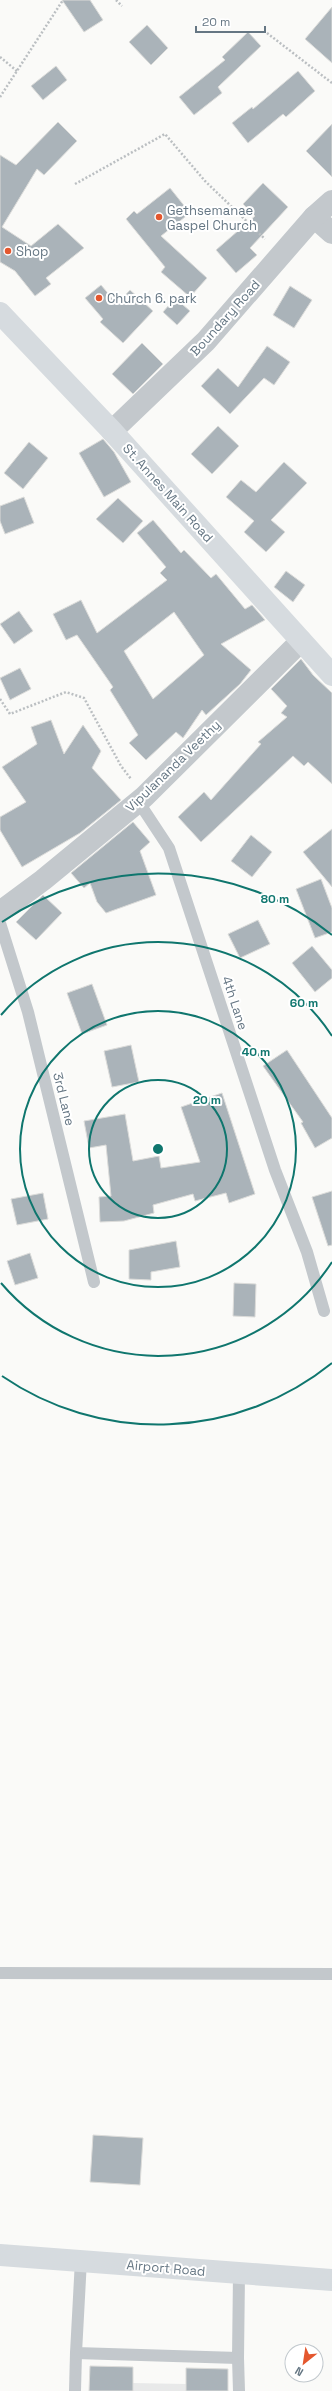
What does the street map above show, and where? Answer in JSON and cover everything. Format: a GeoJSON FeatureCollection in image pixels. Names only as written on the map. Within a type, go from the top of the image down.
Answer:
{"type":"FeatureCollection","features":[{"type":"Feature","properties":{"kind":"street","name":"Boundary Road"},"geometry":{"type":"LineString","coordinates":[[112,430],[206,341],[314,217],[332,201]]}},
{"type":"Feature","properties":{"kind":"street"},"geometry":{"type":"LineString","coordinates":[[314,217],[332,232]]}},
{"type":"Feature","properties":{"kind":"street","name":"St. Annes Main Road"},"geometry":{"type":"LineString","coordinates":[[0,314],[112,430],[332,675]]}},
{"type":"Feature","properties":{"kind":"street","name":"Vipulananda Veethy"},"geometry":{"type":"LineString","coordinates":[[0,912],[44,880],[141,799],[301,641]]}},
{"type":"Feature","properties":{"kind":"street","name":"Airport Road"},"geometry":{"type":"LineString","coordinates":[[0,2255],[332,2280]]}},
{"type":"Feature","properties":{"kind":"lane","name":"4th Lane"},"geometry":{"type":"LineString","coordinates":[[141,799],[169,848],[275,1170],[307,1252],[324,1311]]}},
{"type":"Feature","properties":{"kind":"lane","name":"3rd Lane"},"geometry":{"type":"LineString","coordinates":[[0,923],[28,1012],[94,1282]]}},
{"type":"Feature","properties":{"kind":"lane"},"geometry":{"type":"LineString","coordinates":[[0,1973],[332,1974]]}},
{"type":"Feature","properties":{"kind":"lane"},"geometry":{"type":"LineString","coordinates":[[75,2391],[81,2260]]}},
{"type":"Feature","properties":{"kind":"lane"},"geometry":{"type":"LineString","coordinates":[[238,2274],[239,2391]]}},
{"type":"Feature","properties":{"kind":"lane"},"geometry":{"type":"LineString","coordinates":[[76,2353],[238,2358]]}},
{"type":"Feature","properties":{"kind":"path"},"geometry":{"type":"LineString","coordinates":[[0,97],[62,0]]}},
{"type":"Feature","properties":{"kind":"path"},"geometry":{"type":"LineString","coordinates":[[116,0],[122,6]]}},
{"type":"Feature","properties":{"kind":"path"},"geometry":{"type":"LineString","coordinates":[[268,33],[332,83]]}},
{"type":"Feature","properties":{"kind":"path"},"geometry":{"type":"LineString","coordinates":[[0,57],[17,71]]}},
{"type":"Feature","properties":{"kind":"path"},"geometry":{"type":"LineString","coordinates":[[75,184],[165,134],[206,181],[281,255]]}},
{"type":"Feature","properties":{"kind":"path"},"geometry":{"type":"LineString","coordinates":[[0,699],[10,714],[66,692],[84,698],[141,799]]}},
{"type":"Feature","properties":{"kind":"shaded area"},"geometry":{"type":"Polygon","coordinates":[[[90,2366],[133,2367],[133,2383],[186,2384],[186,2368],[228,2369],[228,2391],[89,2391],[90,2366]]]}},
{"type":"Feature","properties":{"kind":"building"},"geometry":{"type":"Polygon","coordinates":[[[62,0],[90,0],[103,20],[84,32],[62,0]]]}},
{"type":"Feature","properties":{"kind":"building"},"geometry":{"type":"Polygon","coordinates":[[[332,7],[332,63],[305,39],[332,7]]]}},
{"type":"Feature","properties":{"kind":"building"},"geometry":{"type":"Polygon","coordinates":[[[147,25],[168,48],[151,65],[129,42],[147,25]]]}},
{"type":"Feature","properties":{"kind":"building"},"geometry":{"type":"Polygon","coordinates":[[[248,32],[261,46],[218,87],[222,93],[194,115],[179,97],[225,60],[222,57],[248,32]]]}},
{"type":"Feature","properties":{"kind":"building"},"geometry":{"type":"Polygon","coordinates":[[[56,66],[67,80],[43,100],[31,86],[56,66]]]}},
{"type":"Feature","properties":{"kind":"building"},"geometry":{"type":"Polygon","coordinates":[[[298,71],[315,91],[286,117],[283,114],[248,143],[232,123],[252,107],[253,109],[298,71]]]}},
{"type":"Feature","properties":{"kind":"building"},"geometry":{"type":"Polygon","coordinates":[[[58,122],[77,141],[44,175],[37,169],[2,227],[31,246],[58,224],[84,248],[46,278],[51,284],[35,296],[15,271],[0,262],[0,155],[16,165],[58,122]]]}},
{"type":"Feature","properties":{"kind":"building"},"geometry":{"type":"Polygon","coordinates":[[[332,124],[332,177],[306,151],[332,124]]]}},
{"type":"Feature","properties":{"kind":"building"},"geometry":{"type":"Polygon","coordinates":[[[263,183],[288,207],[250,248],[257,255],[236,273],[216,250],[255,216],[243,204],[263,183]]]}},
{"type":"Feature","properties":{"kind":"building"},"geometry":{"type":"Polygon","coordinates":[[[170,188],[190,213],[161,236],[207,278],[190,297],[161,272],[165,267],[126,219],[134,211],[137,214],[170,188]]]}},
{"type":"Feature","properties":{"kind":"building"},"geometry":{"type":"Polygon","coordinates":[[[101,285],[117,304],[130,290],[153,311],[123,343],[100,322],[103,319],[85,298],[101,285]]]}},
{"type":"Feature","properties":{"kind":"building"},"geometry":{"type":"Polygon","coordinates":[[[290,286],[312,300],[294,328],[273,315],[290,286]]]}},
{"type":"Feature","properties":{"kind":"building"},"geometry":{"type":"Polygon","coordinates":[[[175,298],[190,311],[177,325],[163,312],[175,298]]]}},
{"type":"Feature","properties":{"kind":"building"},"geometry":{"type":"Polygon","coordinates":[[[142,343],[163,364],[133,394],[112,374],[142,343]]]}},
{"type":"Feature","properties":{"kind":"building"},"geometry":{"type":"Polygon","coordinates":[[[267,346],[290,362],[274,385],[264,378],[230,414],[201,386],[218,368],[238,387],[267,346]]]}},
{"type":"Feature","properties":{"kind":"building"},"geometry":{"type":"Polygon","coordinates":[[[218,426],[239,446],[212,474],[191,454],[218,426]]]}},
{"type":"Feature","properties":{"kind":"building"},"geometry":{"type":"Polygon","coordinates":[[[103,439],[114,452],[131,482],[104,497],[79,453],[103,439]]]}},
{"type":"Feature","properties":{"kind":"building"},"geometry":{"type":"Polygon","coordinates":[[[29,442],[48,458],[23,489],[4,473],[29,442]]]}},
{"type":"Feature","properties":{"kind":"building"},"geometry":{"type":"Polygon","coordinates":[[[284,462],[307,483],[271,520],[285,532],[266,552],[244,532],[254,521],[226,497],[241,480],[256,492],[284,462]]]}},
{"type":"Feature","properties":{"kind":"building"},"geometry":{"type":"Polygon","coordinates":[[[24,497],[34,523],[5,534],[0,521],[0,506],[24,497]]]}},
{"type":"Feature","properties":{"kind":"building"},"geometry":{"type":"Polygon","coordinates":[[[118,498],[143,521],[123,543],[96,519],[118,498]]]}},
{"type":"Feature","properties":{"kind":"building"},"geometry":{"type":"Polygon","coordinates":[[[153,520],[181,553],[184,550],[211,578],[216,574],[245,609],[252,605],[265,620],[221,644],[251,670],[240,684],[206,715],[202,710],[183,738],[176,732],[146,760],[129,743],[138,735],[110,690],[113,687],[77,635],[66,640],[53,614],[81,600],[97,633],[167,580],[160,573],[166,567],[137,533],[153,520]],[[174,612],[124,651],[153,699],[204,655],[174,612]]]}},
{"type":"Feature","properties":{"kind":"building"},"geometry":{"type":"Polygon","coordinates":[[[286,571],[305,585],[293,602],[274,587],[286,571]]]}},
{"type":"Feature","properties":{"kind":"building"},"geometry":{"type":"Polygon","coordinates":[[[19,611],[33,631],[14,644],[0,624],[19,611]]]}},
{"type":"Feature","properties":{"kind":"building"},"geometry":{"type":"Polygon","coordinates":[[[301,659],[313,675],[332,693],[332,784],[308,762],[304,766],[293,756],[201,842],[178,817],[204,792],[211,800],[261,744],[258,742],[287,717],[281,713],[287,706],[271,689],[301,659]]]}},
{"type":"Feature","properties":{"kind":"building"},"geometry":{"type":"Polygon","coordinates":[[[20,668],[31,689],[10,700],[0,678],[20,668]]]}},
{"type":"Feature","properties":{"kind":"building"},"geometry":{"type":"Polygon","coordinates":[[[51,720],[64,754],[83,725],[101,751],[92,768],[121,800],[80,833],[22,867],[0,830],[0,817],[26,802],[2,767],[37,744],[31,727],[51,720]]]}},
{"type":"Feature","properties":{"kind":"building"},"geometry":{"type":"Polygon","coordinates":[[[133,822],[150,842],[140,851],[156,895],[106,913],[97,902],[90,883],[84,888],[71,873],[133,822]]]}},
{"type":"Feature","properties":{"kind":"building"},"geometry":{"type":"Polygon","coordinates":[[[332,829],[332,887],[303,852],[332,829]]]}},
{"type":"Feature","properties":{"kind":"building"},"geometry":{"type":"Polygon","coordinates":[[[251,835],[272,852],[252,877],[231,861],[251,835]]]}},
{"type":"Feature","properties":{"kind":"building"},"geometry":{"type":"Polygon","coordinates":[[[321,879],[332,908],[332,932],[315,938],[296,889],[321,879]]]}},
{"type":"Feature","properties":{"kind":"building"},"geometry":{"type":"Polygon","coordinates":[[[43,895],[62,913],[36,940],[16,922],[43,895]]]}},
{"type":"Feature","properties":{"kind":"building"},"geometry":{"type":"Polygon","coordinates":[[[258,920],[270,944],[240,958],[228,934],[258,920]]]}},
{"type":"Feature","properties":{"kind":"building"},"geometry":{"type":"Polygon","coordinates":[[[312,946],[332,970],[332,978],[315,992],[292,963],[312,946]]]}},
{"type":"Feature","properties":{"kind":"building"},"geometry":{"type":"Polygon","coordinates":[[[92,984],[107,1025],[82,1034],[67,993],[92,984]]]}},
{"type":"Feature","properties":{"kind":"building"},"geometry":{"type":"Polygon","coordinates":[[[131,1045],[139,1082],[112,1087],[104,1051],[131,1045]]]}},
{"type":"Feature","properties":{"kind":"building"},"geometry":{"type":"Polygon","coordinates":[[[287,1050],[332,1118],[332,1138],[315,1148],[301,1123],[303,1122],[263,1066],[287,1050]]]}},
{"type":"Feature","properties":{"kind":"building"},"geometry":{"type":"Polygon","coordinates":[[[222,1093],[255,1194],[229,1203],[226,1193],[195,1201],[193,1194],[153,1205],[154,1213],[124,1221],[100,1222],[99,1197],[111,1196],[106,1145],[89,1148],[84,1121],[125,1114],[133,1161],[159,1156],[161,1168],[200,1162],[181,1107],[222,1093]]]}},
{"type":"Feature","properties":{"kind":"building"},"geometry":{"type":"Polygon","coordinates":[[[332,1191],[332,1245],[328,1246],[312,1197],[332,1191]]]}},
{"type":"Feature","properties":{"kind":"building"},"geometry":{"type":"Polygon","coordinates":[[[43,1193],[48,1219],[17,1225],[11,1199],[43,1193]]]}},
{"type":"Feature","properties":{"kind":"building"},"geometry":{"type":"Polygon","coordinates":[[[176,1241],[180,1267],[151,1272],[151,1280],[129,1279],[129,1250],[176,1241]]]}},
{"type":"Feature","properties":{"kind":"building"},"geometry":{"type":"Polygon","coordinates":[[[30,1253],[38,1278],[15,1285],[7,1261],[30,1253]]]}},
{"type":"Feature","properties":{"kind":"building"},"geometry":{"type":"Polygon","coordinates":[[[234,1283],[256,1284],[255,1317],[233,1316],[234,1283]]]}},
{"type":"Feature","properties":{"kind":"building"},"geometry":{"type":"Polygon","coordinates":[[[93,2135],[143,2138],[140,2185],[90,2182],[93,2135]]]}},
{"type":"Feature","properties":{"kind":"building"},"geometry":{"type":"Polygon","coordinates":[[[90,2366],[133,2367],[133,2391],[89,2391],[90,2366]]]}},
{"type":"Feature","properties":{"kind":"building"},"geometry":{"type":"Polygon","coordinates":[[[186,2368],[228,2369],[228,2391],[186,2391],[186,2368]]]}},
{"type":"Feature","properties":{"kind":"place","name":"Gethsemanae Gaspel Church"},"geometry":{"type":"Point","coordinates":[159,217]}},
{"type":"Feature","properties":{"kind":"place","name":"Shop"},"geometry":{"type":"Point","coordinates":[8,251]}},
{"type":"Feature","properties":{"kind":"place","name":"Church 6. park"},"geometry":{"type":"Point","coordinates":[99,298]}}]}
